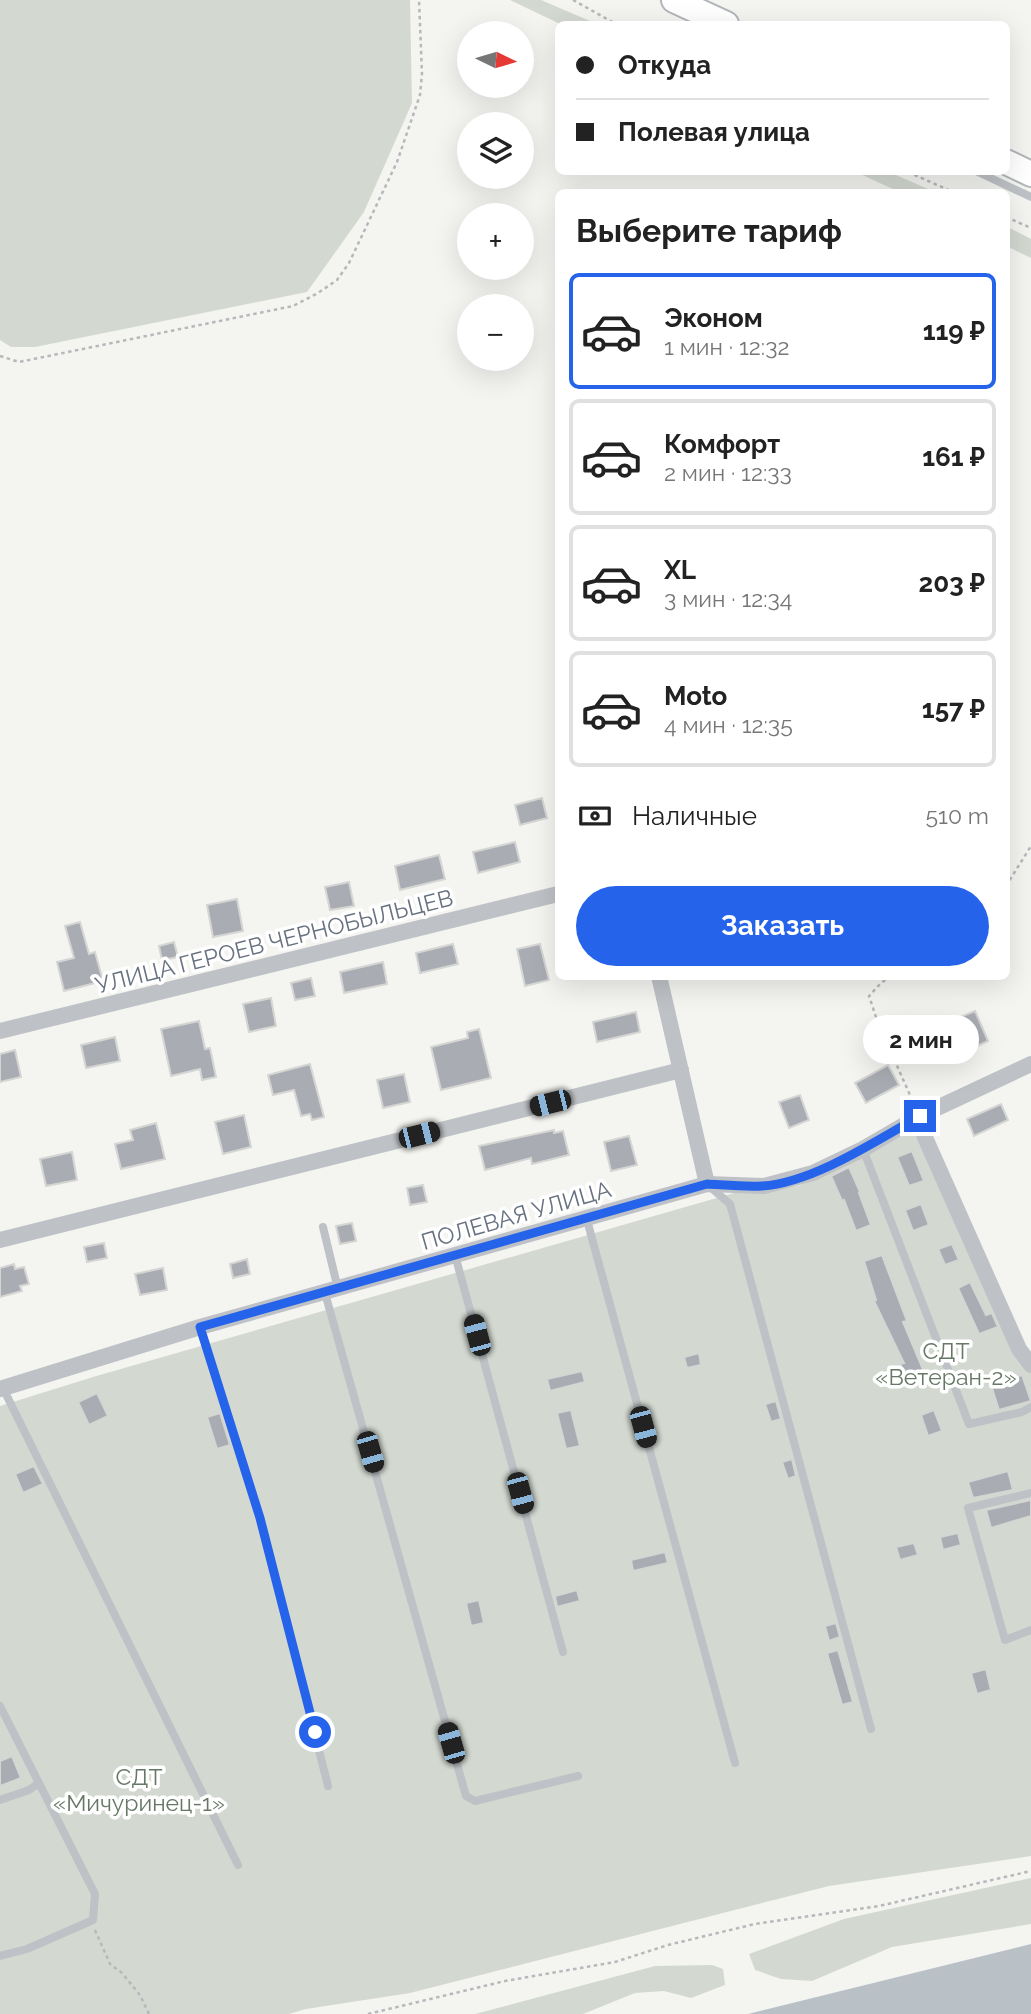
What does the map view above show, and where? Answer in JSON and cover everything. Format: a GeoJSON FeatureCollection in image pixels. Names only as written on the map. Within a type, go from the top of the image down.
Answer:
{"type":"FeatureCollection","features":[{"type":"Feature","properties":{"kind":"main road"},"geometry":{"type":"LineString","coordinates":[[674,0],[720,21]]}},
{"type":"Feature","properties":{"kind":"main road"},"geometry":{"type":"LineString","coordinates":[[1010,164],[1031,174]]}},
{"type":"Feature","properties":{"kind":"street","name":"УЛИЦА ГЕРОЕВ ЧЕРНОБЫЛЬЦЕВ"},"geometry":{"type":"LineString","coordinates":[[0,1031],[555,895]]}},
{"type":"Feature","properties":{"kind":"street"},"geometry":{"type":"LineString","coordinates":[[660,980],[707,1184]]}},
{"type":"Feature","properties":{"kind":"street","name":"ПОЛЕВАЯ УЛИЦА"},"geometry":{"type":"LineString","coordinates":[[2,1389],[200,1327],[707,1184],[764,1186],[813,1173],[863,1149],[920,1116],[1031,1064]]}},
{"type":"Feature","properties":{"kind":"street"},"geometry":{"type":"LineString","coordinates":[[0,1240],[681,1070]]}},
{"type":"Feature","properties":{"kind":"street"},"geometry":{"type":"LineString","coordinates":[[920,1116],[923,1133],[1019,1349],[1031,1365]]}},
{"type":"Feature","properties":{"kind":"lane"},"geometry":{"type":"LineString","coordinates":[[984,175],[1031,197]]}},
{"type":"Feature","properties":{"kind":"lane"},"geometry":{"type":"LineString","coordinates":[[863,1149],[969,1424],[1022,1412],[1031,1407]]}},
{"type":"Feature","properties":{"kind":"lane"},"geometry":{"type":"LineString","coordinates":[[707,1184],[730,1204],[871,1729]]}},
{"type":"Feature","properties":{"kind":"lane"},"geometry":{"type":"LineString","coordinates":[[587,1220],[735,1763]]}},
{"type":"Feature","properties":{"kind":"lane"},"geometry":{"type":"LineString","coordinates":[[323,1227],[332,1291],[466,1796],[475,1801],[578,1776]]}},
{"type":"Feature","properties":{"kind":"lane"},"geometry":{"type":"LineString","coordinates":[[455,1255],[563,1652]]}},
{"type":"Feature","properties":{"kind":"lane"},"geometry":{"type":"LineString","coordinates":[[200,1327],[260,1518],[328,1786]]}},
{"type":"Feature","properties":{"kind":"lane"},"geometry":{"type":"LineString","coordinates":[[2,1389],[239,1865]]}},
{"type":"Feature","properties":{"kind":"lane"},"geometry":{"type":"LineString","coordinates":[[1031,1493],[968,1508],[1005,1640],[1031,1630]]}},
{"type":"Feature","properties":{"kind":"lane"},"geometry":{"type":"LineString","coordinates":[[0,1706],[95,1894],[93,1920],[27,1949],[0,1956]]}},
{"type":"Feature","properties":{"kind":"lane"},"geometry":{"type":"LineString","coordinates":[[0,1800],[29,1790],[39,1783]]}},
{"type":"Feature","properties":{"kind":"path"},"geometry":{"type":"LineString","coordinates":[[0,356],[19,362],[293,306],[337,280],[349,263],[397,162],[420,95],[422,74],[419,0]]}},
{"type":"Feature","properties":{"kind":"path"},"geometry":{"type":"LineString","coordinates":[[573,0],[611,21]]}},
{"type":"Feature","properties":{"kind":"path"},"geometry":{"type":"LineString","coordinates":[[915,175],[946,189]]}},
{"type":"Feature","properties":{"kind":"path"},"geometry":{"type":"LineString","coordinates":[[1010,218],[1031,228]]}},
{"type":"Feature","properties":{"kind":"path"},"geometry":{"type":"LineString","coordinates":[[1010,880],[1031,846]]}},
{"type":"Feature","properties":{"kind":"path"},"geometry":{"type":"LineString","coordinates":[[885,980],[869,996],[878,1023],[920,1116]]}},
{"type":"Feature","properties":{"kind":"path"},"geometry":{"type":"LineString","coordinates":[[368,2014],[505,1981],[615,1962],[668,1945],[755,1924],[879,1906],[1031,1871]]}},
{"type":"Feature","properties":{"kind":"path"},"geometry":{"type":"LineString","coordinates":[[90,1921],[110,1964],[140,1995],[149,2014]]}},
{"type":"Feature","properties":{"kind":"green space"},"geometry":{"type":"Polygon","coordinates":[[[0,0],[410,0],[412,103],[364,212],[307,292],[35,347],[11,347],[0,340],[0,0]]]}},
{"type":"Feature","properties":{"kind":"green space"},"geometry":{"type":"Polygon","coordinates":[[[510,0],[541,0],[590,21],[555,22],[510,0]]]}},
{"type":"Feature","properties":{"kind":"green space"},"geometry":{"type":"Polygon","coordinates":[[[862,175],[896,175],[928,189],[893,189],[862,175]]]}},
{"type":"Feature","properties":{"kind":"green space"},"geometry":{"type":"Polygon","coordinates":[[[1010,228],[1031,239],[1031,258],[1010,248],[1010,228]]]}},
{"type":"Feature","properties":{"kind":"green space"},"geometry":{"type":"Polygon","coordinates":[[[913,1131],[1031,1374],[1031,1856],[829,1886],[410,1993],[289,2014],[0,2014],[0,1406],[741,1191],[798,1186],[913,1131]]]}},
{"type":"Feature","properties":{"kind":"green space"},"geometry":{"type":"Polygon","coordinates":[[[1031,1878],[1031,1924],[892,1947],[812,1981],[781,1979],[755,1970],[749,1954],[844,1919],[1031,1878]]]}},
{"type":"Feature","properties":{"kind":"green space"},"geometry":{"type":"Polygon","coordinates":[[[712,1965],[723,1969],[725,1985],[691,1998],[664,1991],[635,1993],[583,2014],[475,2014],[655,1966],[712,1965]]]}},
{"type":"Feature","properties":{"kind":"shaded area"},"geometry":{"type":"Polygon","coordinates":[[[1031,1944],[1031,2014],[748,2014],[1031,1944]]]}},
{"type":"Feature","properties":{"kind":"building"},"geometry":{"type":"Polygon","coordinates":[[[542,798],[547,818],[520,825],[515,805],[542,798]]]}},
{"type":"Feature","properties":{"kind":"building"},"geometry":{"type":"Polygon","coordinates":[[[515,842],[520,862],[478,873],[473,852],[515,842]]]}},
{"type":"Feature","properties":{"kind":"building"},"geometry":{"type":"Polygon","coordinates":[[[439,855],[445,879],[400,890],[395,866],[439,855]]]}},
{"type":"Feature","properties":{"kind":"building"},"geometry":{"type":"Polygon","coordinates":[[[349,882],[354,906],[330,910],[325,887],[349,882]]]}},
{"type":"Feature","properties":{"kind":"building"},"geometry":{"type":"Polygon","coordinates":[[[237,899],[243,931],[213,937],[207,905],[237,899]]]}},
{"type":"Feature","properties":{"kind":"building"},"geometry":{"type":"Polygon","coordinates":[[[80,922],[89,954],[95,952],[103,981],[64,991],[57,962],[74,958],[65,926],[80,922]]]}},
{"type":"Feature","properties":{"kind":"building"},"geometry":{"type":"Polygon","coordinates":[[[174,942],[178,957],[162,960],[159,946],[174,942]]]}},
{"type":"Feature","properties":{"kind":"building"},"geometry":{"type":"Polygon","coordinates":[[[453,944],[458,964],[420,973],[416,953],[453,944]]]}},
{"type":"Feature","properties":{"kind":"building"},"geometry":{"type":"Polygon","coordinates":[[[540,944],[549,980],[525,986],[517,949],[540,944]]]}},
{"type":"Feature","properties":{"kind":"building"},"geometry":{"type":"Polygon","coordinates":[[[383,962],[387,984],[344,993],[340,972],[383,962]]]}},
{"type":"Feature","properties":{"kind":"building"},"geometry":{"type":"Polygon","coordinates":[[[311,978],[315,996],[295,1000],[291,983],[311,978]]]}},
{"type":"Feature","properties":{"kind":"building"},"geometry":{"type":"Polygon","coordinates":[[[271,998],[276,1026],[249,1032],[243,1004],[271,998]]]}},
{"type":"Feature","properties":{"kind":"building"},"geometry":{"type":"Polygon","coordinates":[[[975,1011],[988,1041],[943,1062],[934,1041],[955,1031],[951,1021],[975,1011]]]}},
{"type":"Feature","properties":{"kind":"building"},"geometry":{"type":"Polygon","coordinates":[[[636,1012],[640,1032],[597,1042],[593,1022],[636,1012]]]}},
{"type":"Feature","properties":{"kind":"building"},"geometry":{"type":"Polygon","coordinates":[[[199,1021],[205,1049],[210,1048],[216,1077],[202,1080],[200,1069],[171,1076],[161,1029],[199,1021]]]}},
{"type":"Feature","properties":{"kind":"building"},"geometry":{"type":"Polygon","coordinates":[[[479,1029],[491,1078],[441,1090],[431,1047],[468,1038],[467,1032],[479,1029]]]}},
{"type":"Feature","properties":{"kind":"building"},"geometry":{"type":"Polygon","coordinates":[[[115,1037],[120,1061],[86,1068],[81,1045],[115,1037]]]}},
{"type":"Feature","properties":{"kind":"building"},"geometry":{"type":"Polygon","coordinates":[[[15,1050],[21,1077],[0,1082],[0,1054],[15,1050]]]}},
{"type":"Feature","properties":{"kind":"building"},"geometry":{"type":"Polygon","coordinates":[[[310,1064],[324,1117],[312,1120],[310,1114],[301,1116],[294,1090],[273,1095],[268,1075],[310,1064]]]}},
{"type":"Feature","properties":{"kind":"building"},"geometry":{"type":"Polygon","coordinates":[[[888,1065],[899,1085],[866,1103],[855,1083],[888,1065]]]}},
{"type":"Feature","properties":{"kind":"building"},"geometry":{"type":"Polygon","coordinates":[[[404,1074],[410,1102],[383,1108],[377,1080],[404,1074]]]}},
{"type":"Feature","properties":{"kind":"building"},"geometry":{"type":"Polygon","coordinates":[[[800,1095],[809,1120],[789,1128],[779,1102],[800,1095]]]}},
{"type":"Feature","properties":{"kind":"building"},"geometry":{"type":"Polygon","coordinates":[[[1001,1104],[1008,1120],[974,1136],[967,1119],[1001,1104]]]}},
{"type":"Feature","properties":{"kind":"building"},"geometry":{"type":"Polygon","coordinates":[[[244,1115],[251,1147],[223,1154],[215,1122],[244,1115]]]}},
{"type":"Feature","properties":{"kind":"building"},"geometry":{"type":"Polygon","coordinates":[[[156,1123],[165,1159],[121,1169],[115,1144],[133,1140],[130,1130],[156,1123]]]}},
{"type":"Feature","properties":{"kind":"building"},"geometry":{"type":"Polygon","coordinates":[[[554,1130],[554,1133],[563,1131],[569,1155],[532,1164],[531,1158],[485,1170],[479,1146],[554,1130]]]}},
{"type":"Feature","properties":{"kind":"building"},"geometry":{"type":"Polygon","coordinates":[[[629,1136],[637,1165],[611,1171],[604,1142],[629,1136]]]}},
{"type":"Feature","properties":{"kind":"building"},"geometry":{"type":"Polygon","coordinates":[[[912,1151],[924,1181],[909,1186],[897,1157],[912,1151]]]}},
{"type":"Feature","properties":{"kind":"building"},"geometry":{"type":"Polygon","coordinates":[[[72,1152],[77,1180],[46,1186],[40,1159],[72,1152]]]}},
{"type":"Feature","properties":{"kind":"building"},"geometry":{"type":"Polygon","coordinates":[[[849,1167],[871,1225],[856,1231],[831,1176],[849,1167]]]}},
{"type":"Feature","properties":{"kind":"building"},"geometry":{"type":"Polygon","coordinates":[[[423,1185],[427,1202],[410,1205],[407,1188],[423,1185]]]}},
{"type":"Feature","properties":{"kind":"building"},"geometry":{"type":"Polygon","coordinates":[[[921,1204],[929,1225],[913,1231],[905,1210],[921,1204]]]}},
{"type":"Feature","properties":{"kind":"building"},"geometry":{"type":"Polygon","coordinates":[[[352,1223],[356,1241],[340,1244],[336,1226],[352,1223]]]}},
{"type":"Feature","properties":{"kind":"building"},"geometry":{"type":"Polygon","coordinates":[[[104,1243],[107,1258],[87,1262],[84,1247],[104,1243]]]}},
{"type":"Feature","properties":{"kind":"building"},"geometry":{"type":"Polygon","coordinates":[[[952,1244],[959,1260],[945,1265],[938,1249],[952,1244]]]}},
{"type":"Feature","properties":{"kind":"building"},"geometry":{"type":"Polygon","coordinates":[[[882,1255],[907,1321],[903,1322],[927,1379],[910,1386],[900,1364],[904,1363],[874,1301],[876,1300],[864,1261],[882,1255]]]}},
{"type":"Feature","properties":{"kind":"building"},"geometry":{"type":"Polygon","coordinates":[[[247,1259],[250,1274],[233,1278],[230,1264],[247,1259]]]}},
{"type":"Feature","properties":{"kind":"building"},"geometry":{"type":"Polygon","coordinates":[[[14,1264],[15,1269],[24,1267],[29,1284],[20,1286],[22,1291],[0,1297],[0,1268],[14,1264]]]}},
{"type":"Feature","properties":{"kind":"building"},"geometry":{"type":"Polygon","coordinates":[[[163,1268],[167,1290],[140,1295],[135,1274],[163,1268]]]}},
{"type":"Feature","properties":{"kind":"building"},"geometry":{"type":"Polygon","coordinates":[[[970,1282],[986,1315],[992,1313],[998,1327],[979,1334],[958,1288],[970,1282]]]}},
{"type":"Feature","properties":{"kind":"building"},"geometry":{"type":"Polygon","coordinates":[[[699,1353],[701,1365],[687,1368],[684,1357],[699,1353]]]}},
{"type":"Feature","properties":{"kind":"building"},"geometry":{"type":"Polygon","coordinates":[[[582,1371],[585,1382],[550,1391],[547,1379],[582,1371]]]}},
{"type":"Feature","properties":{"kind":"building"},"geometry":{"type":"Polygon","coordinates":[[[1022,1375],[1031,1401],[999,1410],[991,1385],[1022,1375]]]}},
{"type":"Feature","properties":{"kind":"building"},"geometry":{"type":"Polygon","coordinates":[[[97,1393],[108,1416],[89,1425],[78,1402],[97,1393]]]}},
{"type":"Feature","properties":{"kind":"building"},"geometry":{"type":"Polygon","coordinates":[[[776,1401],[781,1419],[771,1422],[765,1404],[776,1401]]]}},
{"type":"Feature","properties":{"kind":"building"},"geometry":{"type":"Polygon","coordinates":[[[571,1410],[580,1446],[566,1449],[557,1413],[571,1410]]]}},
{"type":"Feature","properties":{"kind":"building"},"geometry":{"type":"Polygon","coordinates":[[[934,1410],[942,1431],[928,1436],[921,1415],[934,1410]]]}},
{"type":"Feature","properties":{"kind":"building"},"geometry":{"type":"Polygon","coordinates":[[[220,1413],[230,1445],[217,1449],[207,1417],[220,1413]]]}},
{"type":"Feature","properties":{"kind":"building"},"geometry":{"type":"Polygon","coordinates":[[[792,1459],[796,1476],[788,1479],[782,1462],[792,1459]]]}},
{"type":"Feature","properties":{"kind":"building"},"geometry":{"type":"Polygon","coordinates":[[[34,1466],[43,1484],[23,1493],[15,1474],[34,1466]]]}},
{"type":"Feature","properties":{"kind":"building"},"geometry":{"type":"Polygon","coordinates":[[[1008,1471],[1013,1490],[973,1498],[968,1482],[1008,1471]]]}},
{"type":"Feature","properties":{"kind":"building"},"geometry":{"type":"Polygon","coordinates":[[[1031,1500],[1031,1516],[991,1528],[986,1510],[1031,1500]]]}},
{"type":"Feature","properties":{"kind":"building"},"geometry":{"type":"Polygon","coordinates":[[[958,1533],[961,1545],[943,1550],[940,1537],[958,1533]]]}},
{"type":"Feature","properties":{"kind":"building"},"geometry":{"type":"Polygon","coordinates":[[[914,1543],[918,1555],[900,1560],[896,1547],[914,1543]]]}},
{"type":"Feature","properties":{"kind":"building"},"geometry":{"type":"Polygon","coordinates":[[[665,1552],[668,1563],[633,1571],[631,1560],[665,1552]]]}},
{"type":"Feature","properties":{"kind":"building"},"geometry":{"type":"Polygon","coordinates":[[[577,1590],[580,1601],[557,1607],[555,1596],[577,1590]]]}},
{"type":"Feature","properties":{"kind":"building"},"geometry":{"type":"Polygon","coordinates":[[[479,1600],[484,1623],[471,1626],[466,1603],[479,1600]]]}},
{"type":"Feature","properties":{"kind":"building"},"geometry":{"type":"Polygon","coordinates":[[[836,1623],[840,1637],[829,1641],[825,1626],[836,1623]]]}},
{"type":"Feature","properties":{"kind":"building"},"geometry":{"type":"Polygon","coordinates":[[[838,1650],[853,1702],[842,1705],[827,1653],[838,1650]]]}},
{"type":"Feature","properties":{"kind":"building"},"geometry":{"type":"Polygon","coordinates":[[[986,1669],[991,1690],[977,1694],[971,1673],[986,1669]]]}},
{"type":"Feature","properties":{"kind":"building"},"geometry":{"type":"Polygon","coordinates":[[[12,1756],[21,1778],[0,1786],[0,1761],[12,1756]]]}},
{"type":"Feature","properties":{"kind":"route"},"geometry":{"type":"LineString","coordinates":[[315,1732],[260,1518],[200,1327],[707,1184],[764,1186],[813,1173],[863,1149],[920,1116]]}},
{"type":"Feature","properties":{"kind":"park label","name":"СДТ «Ветеран-2»"},"geometry":{"type":"Point","coordinates":[946,1363]}},
{"type":"Feature","properties":{"kind":"park label","name":"СДТ «Мичуринец-1»"},"geometry":{"type":"Point","coordinates":[139,1789]}}]}
